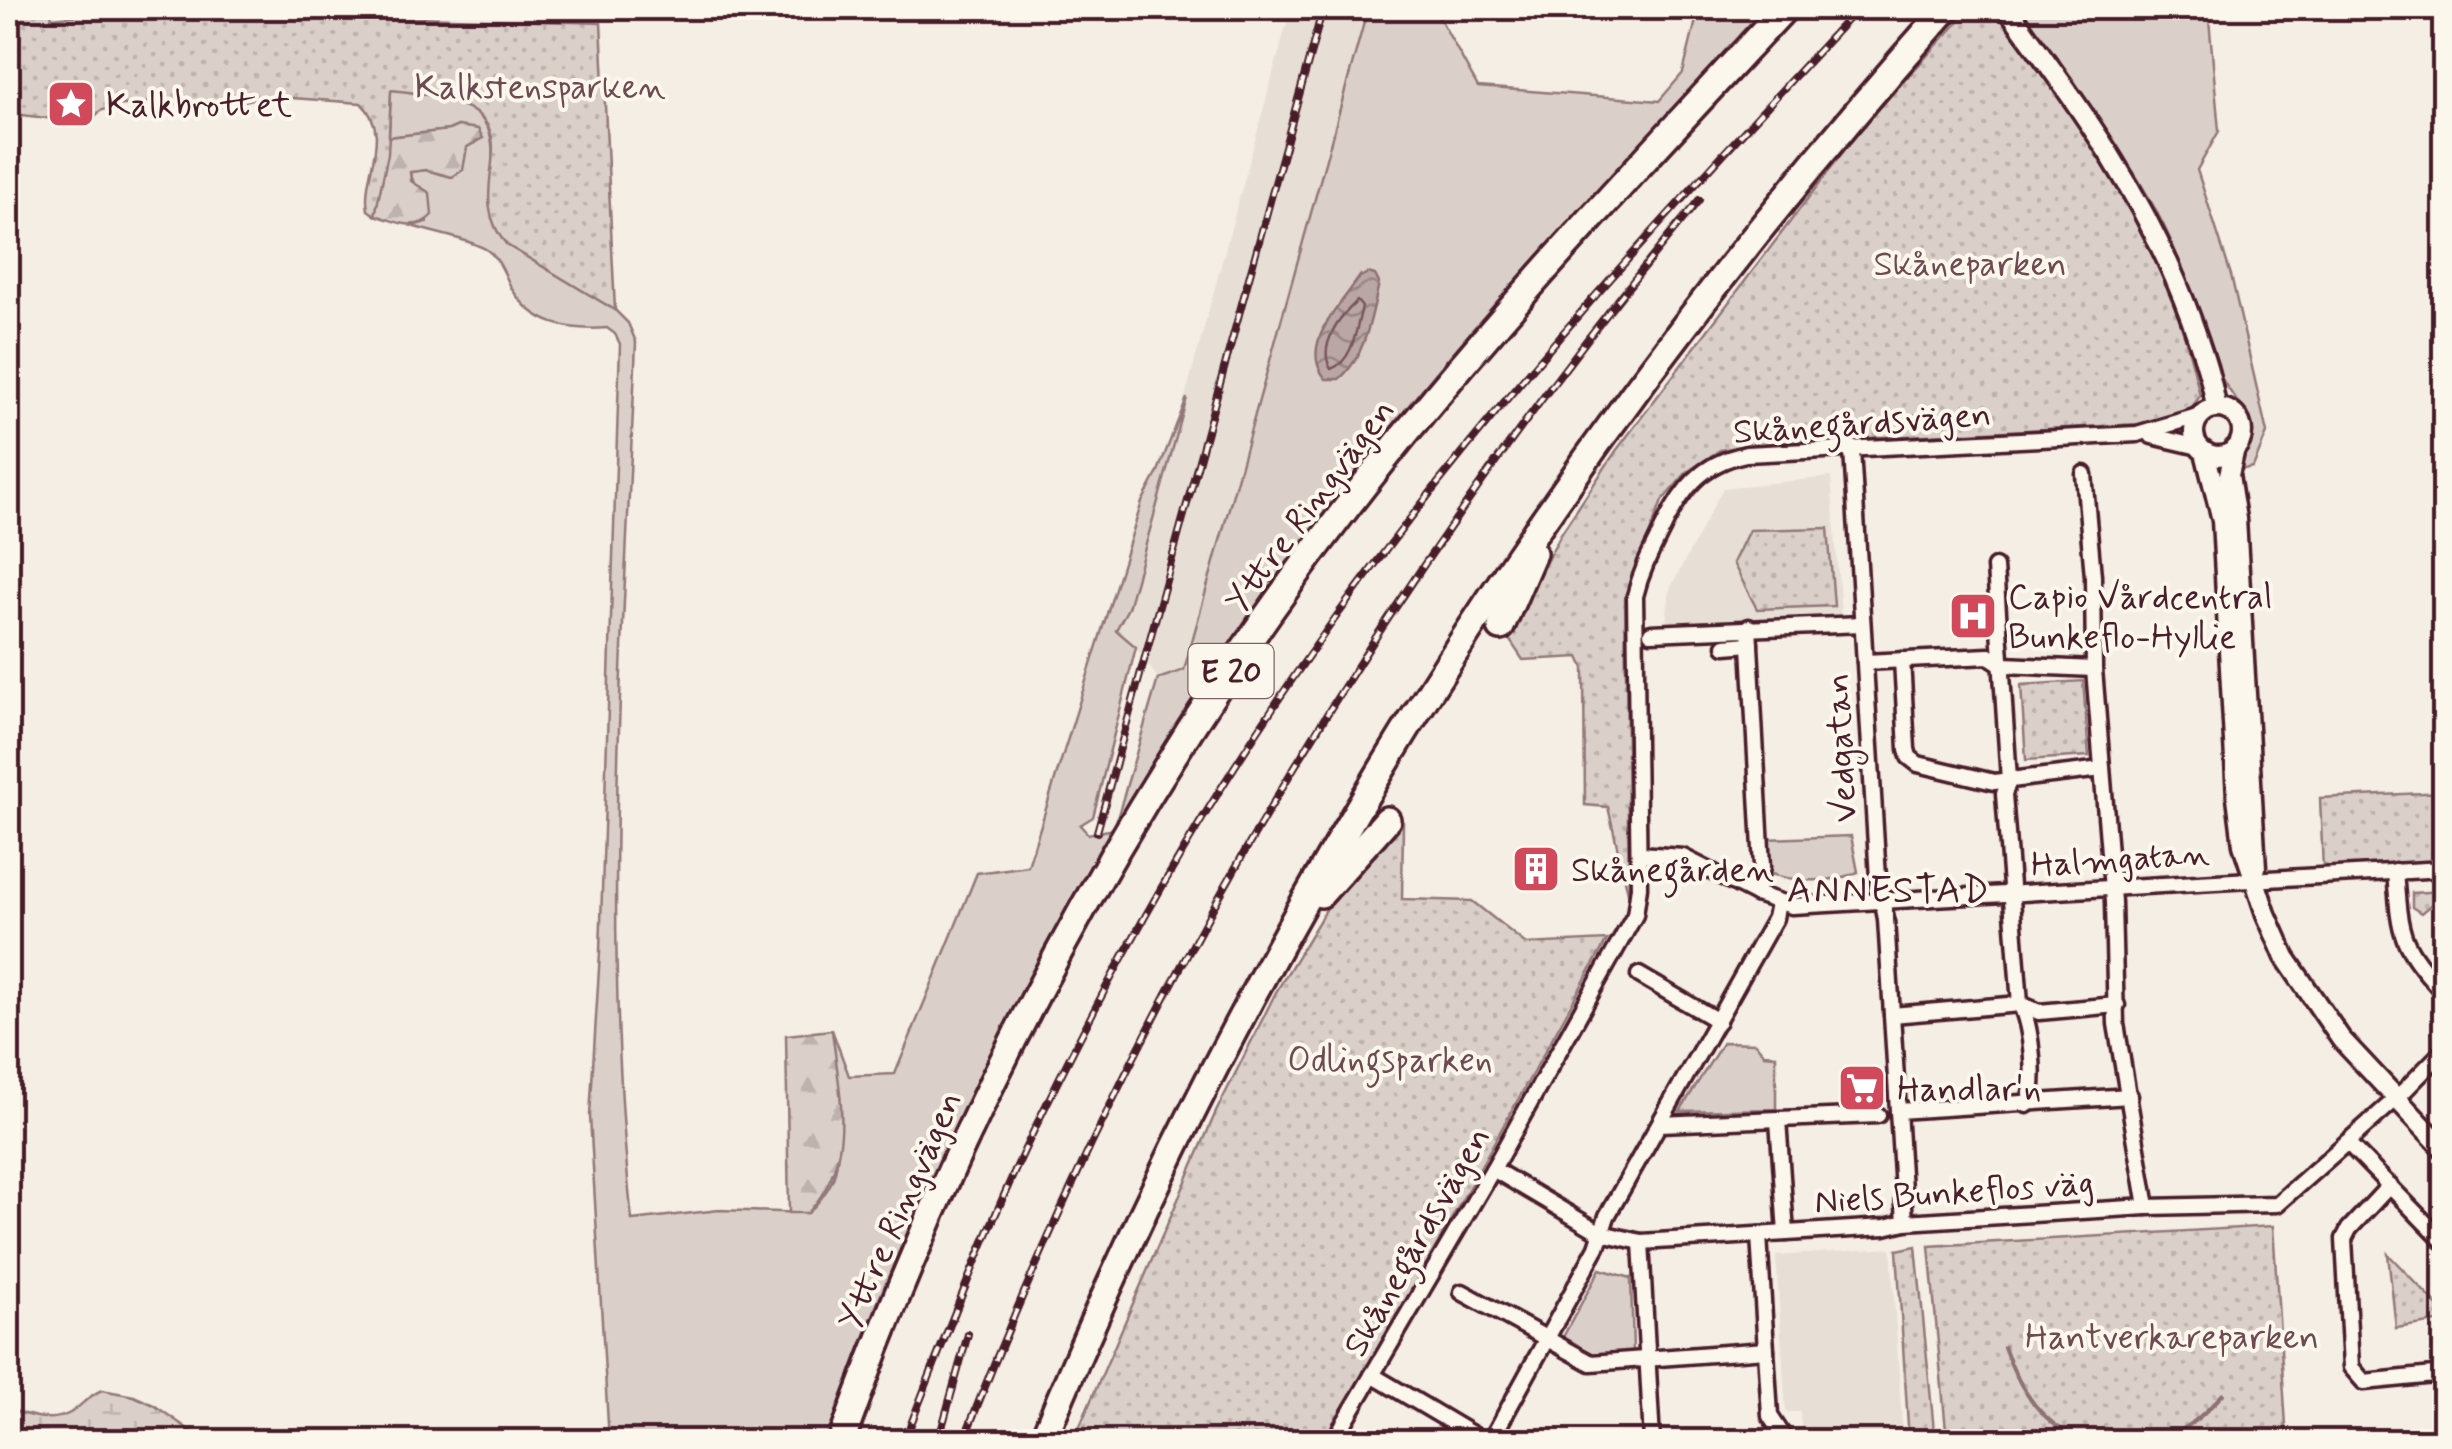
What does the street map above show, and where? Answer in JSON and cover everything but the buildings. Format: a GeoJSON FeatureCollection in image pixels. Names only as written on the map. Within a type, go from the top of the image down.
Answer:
{"type":"FeatureCollection","features":[{"type":"Feature","properties":{"kind":"highway","name":"Yttre Ringvägen"},"geometry":{"type":"LineString","coordinates":[[841,1442],[915,1251],[974,1120],[1044,981],[1189,733],[1342,513],[1455,371],[1570,240],[1785,8]]}},
{"type":"Feature","properties":{"kind":"highway"},"geometry":{"type":"LineString","coordinates":[[1042,1442],[1143,1210],[1274,952],[1428,691],[1570,477],[1757,230],[1947,8]]}},
{"type":"Feature","properties":{"kind":"highway"},"geometry":{"type":"LineString","coordinates":[[1502,627],[1570,477]]}},
{"type":"Feature","properties":{"kind":"highway"},"geometry":{"type":"LineString","coordinates":[[1274,952],[1355,852],[1387,820]]}},
{"type":"Feature","properties":{"kind":"street"},"geometry":{"type":"LineString","coordinates":[[2007,8],[2099,134],[2154,228],[2213,386],[2208,412],[2194,430],[2222,520],[2237,797],[2243,845],[2266,914],[2284,956],[2342,1039],[2444,1149]]}},
{"type":"Feature","properties":{"kind":"street"},"geometry":{"type":"LineString","coordinates":[[2208,412],[2232,412],[2240,424],[2241,437],[2229,474],[2236,519],[2256,878]]}},
{"type":"Feature","properties":{"kind":"street","name":"Skånegårdsvägen"},"geometry":{"type":"LineString","coordinates":[[2136,434],[2208,412]]}},
{"type":"Feature","properties":{"kind":"street","name":"Skånegårdsvägen"},"geometry":{"type":"LineString","coordinates":[[1337,1442],[1340,1430],[1493,1170],[1635,915],[1639,854],[1635,596],[1640,574],[1669,513],[1698,474],[1726,458],[1772,452],[2136,434],[2168,437],[2202,450]]}},
{"type":"Feature","properties":{"kind":"street"},"geometry":{"type":"LineString","coordinates":[[2202,450],[2218,456],[2235,448]]}},
{"type":"Feature","properties":{"kind":"street","name":"Vedgatan"},"geometry":{"type":"LineString","coordinates":[[1852,450],[1905,1222]]}},
{"type":"Feature","properties":{"kind":"street"},"geometry":{"type":"LineString","coordinates":[[2084,474],[2094,670],[2112,887],[2116,1024],[2147,1208]]}},
{"type":"Feature","properties":{"kind":"street"},"geometry":{"type":"LineString","coordinates":[[1995,567],[2009,780],[2004,794],[2010,895],[2033,1093],[2027,1105]]}},
{"type":"Feature","properties":{"kind":"street"},"geometry":{"type":"LineString","coordinates":[[1651,633],[1862,624]]}},
{"type":"Feature","properties":{"kind":"street"},"geometry":{"type":"LineString","coordinates":[[1748,627],[1762,867],[1756,894]]}},
{"type":"Feature","properties":{"kind":"street"},"geometry":{"type":"LineString","coordinates":[[1725,646],[1750,644]]}},
{"type":"Feature","properties":{"kind":"street"},"geometry":{"type":"LineString","coordinates":[[1865,662],[1989,656],[2003,666],[2094,670]]}},
{"type":"Feature","properties":{"kind":"street"},"geometry":{"type":"LineString","coordinates":[[1902,660],[1909,757],[1930,769],[1994,782],[2102,770]]}},
{"type":"Feature","properties":{"kind":"street","name":"Halmgatan"},"geometry":{"type":"LineString","coordinates":[[1639,854],[1683,857],[1756,894],[1792,906],[2444,869]]}},
{"type":"Feature","properties":{"kind":"street"},"geometry":{"type":"LineString","coordinates":[[2395,871],[2399,931],[2414,959],[2444,994]]}},
{"type":"Feature","properties":{"kind":"street"},"geometry":{"type":"LineString","coordinates":[[1372,1375],[1487,1442],[1598,1248],[1607,1216],[1776,918],[1778,903]]}},
{"type":"Feature","properties":{"kind":"street"},"geometry":{"type":"LineString","coordinates":[[1639,975],[1718,1021]]}},
{"type":"Feature","properties":{"kind":"street"},"geometry":{"type":"LineString","coordinates":[[1892,1015],[2020,1004],[2039,1012],[2117,1005]]}},
{"type":"Feature","properties":{"kind":"street","name":"Niels Bunkeflos väg"},"geometry":{"type":"LineString","coordinates":[[1493,1170],[1601,1232],[1640,1242],[1885,1227],[1905,1222],[2277,1204],[2397,1098],[2444,1050]]}},
{"type":"Feature","properties":{"kind":"street"},"geometry":{"type":"LineString","coordinates":[[1898,1111],[2130,1096]]}},
{"type":"Feature","properties":{"kind":"street"},"geometry":{"type":"LineString","coordinates":[[1660,1124],[1878,1116]]}},
{"type":"Feature","properties":{"kind":"street"},"geometry":{"type":"LineString","coordinates":[[1778,1120],[1786,1233]]}},
{"type":"Feature","properties":{"kind":"street"},"geometry":{"type":"LineString","coordinates":[[2346,1142],[2444,1242]]}},
{"type":"Feature","properties":{"kind":"street"},"geometry":{"type":"LineString","coordinates":[[2390,1185],[2348,1229],[2344,1239],[2351,1367],[2364,1382],[2444,1374]]}},
{"type":"Feature","properties":{"kind":"street"},"geometry":{"type":"LineString","coordinates":[[1759,1234],[1770,1416],[1782,1434]]}},
{"type":"Feature","properties":{"kind":"street"},"geometry":{"type":"LineString","coordinates":[[1640,1242],[1652,1441]]}},
{"type":"Feature","properties":{"kind":"street"},"geometry":{"type":"LineString","coordinates":[[1462,1292],[1591,1364],[1766,1350]]}},
{"type":"Feature","properties":{"kind":"shaded area"},"geometry":{"type":"Polygon","coordinates":[[[1291,8],[1368,8],[1184,670],[1158,679],[1136,647],[1116,630],[1128,607],[1291,8]]]}},
{"type":"Feature","properties":{"kind":"shaded area"},"geometry":{"type":"Polygon","coordinates":[[[1831,477],[1841,616],[1666,624],[1670,589],[1723,488],[1831,477]]]}},
{"type":"Feature","properties":{"kind":"shaded area"},"geometry":{"type":"Polygon","coordinates":[[[1891,1248],[1903,1441],[1802,1441],[1800,1412],[1786,1412],[1776,1256],[1891,1248]]]}},
{"type":"Feature","properties":{"kind":"green space","name":"Kalkstensparken"},"geometry":{"type":"Polygon","coordinates":[[[8,8],[50,8],[52,18],[147,8],[601,23],[615,310],[507,245],[493,220],[489,195],[493,149],[489,129],[475,112],[444,99],[391,90],[388,154],[375,215],[368,210],[367,196],[375,128],[361,103],[264,96],[213,109],[162,101],[114,106],[100,111],[90,122],[8,114],[8,8]]]}},
{"type":"Feature","properties":{"kind":"green space"},"geometry":{"type":"Polygon","coordinates":[[[1368,8],[1434,8],[1478,87],[1659,101],[1683,73],[1699,8],[1767,8],[1532,262],[1409,405],[1277,579],[1116,822],[1158,679],[1184,670],[1368,8]],[[1360,276],[1323,328],[1358,356],[1370,318],[1360,276]]]}},
{"type":"Feature","properties":{"kind":"green space","name":"Skåneparken"},"geometry":{"type":"Polygon","coordinates":[[[1971,8],[1995,8],[2110,170],[2164,279],[2185,337],[2200,396],[2181,422],[1769,443],[1720,450],[1687,472],[1662,501],[1625,599],[1629,897],[1608,807],[1585,805],[1584,668],[1579,657],[1523,660],[1507,636],[1562,532],[1616,451],[1862,127],[1971,8]]]}},
{"type":"Feature","properties":{"kind":"green space"},"geometry":{"type":"Polygon","coordinates":[[[2017,8],[2208,8],[2219,131],[2197,170],[2231,275],[2267,433],[2253,467],[2235,471],[2248,440],[2247,420],[2216,368],[2163,224],[2113,140],[2017,8]]]}},
{"type":"Feature","properties":{"kind":"green space"},"geometry":{"type":"Polygon","coordinates":[[[391,89],[439,96],[468,107],[484,122],[493,160],[491,203],[495,224],[507,245],[615,310],[628,323],[636,342],[621,671],[616,891],[622,1110],[632,1220],[719,1210],[808,1213],[824,1194],[832,1181],[838,1151],[832,1030],[849,1076],[895,1074],[977,873],[1028,866],[1142,502],[1187,398],[1128,608],[1116,630],[1136,647],[1093,817],[1080,825],[1088,834],[1114,829],[1031,977],[955,1128],[886,1283],[826,1441],[609,1441],[590,1116],[600,952],[620,344],[607,328],[566,326],[531,311],[512,289],[492,254],[480,246],[412,226],[427,222],[410,172],[426,170],[452,177],[467,147],[475,143],[458,126],[389,137],[391,89]]]}},
{"type":"Feature","properties":{"kind":"green space"},"geometry":{"type":"Polygon","coordinates":[[[458,126],[478,129],[483,138],[467,147],[463,170],[452,177],[426,170],[410,172],[411,181],[430,193],[432,215],[412,224],[375,215],[389,137],[458,126]]]}},
{"type":"Feature","properties":{"kind":"green space"},"geometry":{"type":"Polygon","coordinates":[[[1828,528],[1834,606],[1757,609],[1733,563],[1749,530],[1828,528]]]}},
{"type":"Feature","properties":{"kind":"green space"},"geometry":{"type":"Polygon","coordinates":[[[2083,681],[2089,756],[2026,760],[2021,685],[2083,681]]]}},
{"type":"Feature","properties":{"kind":"green space"},"geometry":{"type":"Polygon","coordinates":[[[2444,792],[2444,864],[2323,870],[2320,798],[2444,792]]]}},
{"type":"Feature","properties":{"kind":"green space","name":"Odlingsparken"},"geometry":{"type":"Polygon","coordinates":[[[1403,823],[1402,899],[1472,901],[1526,944],[1607,940],[1361,1381],[1331,1426],[1329,1441],[1073,1442],[1215,1114],[1276,992],[1336,893],[1367,854],[1403,823]]]}},
{"type":"Feature","properties":{"kind":"green space"},"geometry":{"type":"Polygon","coordinates":[[[1851,836],[1858,872],[1812,880],[1765,872],[1766,839],[1851,836]]]}},
{"type":"Feature","properties":{"kind":"green space"},"geometry":{"type":"Polygon","coordinates":[[[2444,891],[2444,899],[2441,896],[2421,913],[2412,907],[2412,893],[2444,891]]]}},
{"type":"Feature","properties":{"kind":"green space"},"geometry":{"type":"Polygon","coordinates":[[[832,1030],[841,1103],[834,1171],[808,1213],[789,1213],[786,1035],[832,1030]]]}},
{"type":"Feature","properties":{"kind":"green space"},"geometry":{"type":"Polygon","coordinates":[[[1723,1042],[1755,1043],[1764,1054],[1776,1055],[1776,1109],[1680,1111],[1723,1042]]]}},
{"type":"Feature","properties":{"kind":"green space","name":"Hantverkareparken"},"geometry":{"type":"Polygon","coordinates":[[[2273,1226],[2287,1441],[1947,1441],[1929,1246],[2273,1226]]]}},
{"type":"Feature","properties":{"kind":"green space","name":"Hantverkareparken"},"geometry":{"type":"Polygon","coordinates":[[[1916,1246],[1935,1441],[1909,1441],[1897,1250],[1916,1246]]]}},
{"type":"Feature","properties":{"kind":"green space"},"geometry":{"type":"Polygon","coordinates":[[[2388,1254],[2444,1312],[2444,1321],[2396,1328],[2388,1254]]]}},
{"type":"Feature","properties":{"kind":"green space"},"geometry":{"type":"Polygon","coordinates":[[[1600,1269],[1631,1278],[1633,1352],[1590,1355],[1563,1337],[1600,1269]]]}},
{"type":"Feature","properties":{"kind":"green space"},"geometry":{"type":"Polygon","coordinates":[[[102,1390],[134,1396],[154,1405],[205,1441],[8,1441],[8,1409],[55,1418],[70,1413],[102,1390]]]}},
{"type":"Feature","properties":{"kind":"water"},"geometry":{"type":"Polygon","coordinates":[[[1375,275],[1379,283],[1361,348],[1339,379],[1326,379],[1318,366],[1319,339],[1360,277],[1375,275]]]}},
{"type":"Feature","properties":{"kind":"waterway"},"geometry":{"type":"LineString","coordinates":[[2004,1347],[2034,1404],[2056,1426],[2085,1442]]}},
{"type":"Feature","properties":{"kind":"waterway"},"geometry":{"type":"LineString","coordinates":[[2151,1442],[2191,1424],[2223,1394]]}},
{"type":"Feature","properties":{"kind":"railway"},"geometry":{"type":"LineString","coordinates":[[1097,832],[1323,8]]}},
{"type":"Feature","properties":{"kind":"railway"},"geometry":{"type":"LineString","coordinates":[[904,1442],[992,1223],[1058,1081],[1168,876],[1249,744],[1336,617],[1459,457],[1588,304],[1858,8]]}},
{"type":"Feature","properties":{"kind":"railway"},"geometry":{"type":"LineString","coordinates":[[963,1442],[1032,1274],[1108,1109],[1191,948],[1280,791],[1376,637],[1478,487],[1699,200]]}},
{"type":"Feature","properties":{"kind":"railway"},"geometry":{"type":"LineString","coordinates":[[938,1442],[968,1334]]}},
{"type":"Feature","properties":{"kind":"place","name":"Kalkbrottet"},"geometry":{"type":"Point","coordinates":[71,104]}},
{"type":"Feature","properties":{"kind":"place","name":"Capio Vårdcentral Bunkeflo-Hyllie"},"geometry":{"type":"Point","coordinates":[1973,616]}},
{"type":"Feature","properties":{"kind":"place","name":"Skånegården"},"geometry":{"type":"Point","coordinates":[1536,869]}},
{"type":"Feature","properties":{"kind":"place","name":"Handlar'n"},"geometry":{"type":"Point","coordinates":[1862,1088]}},
{"type":"Feature","properties":{"kind":"district","name":"ANNESTAD"},"geometry":{"type":"Point","coordinates":[1889,889]}}]}
